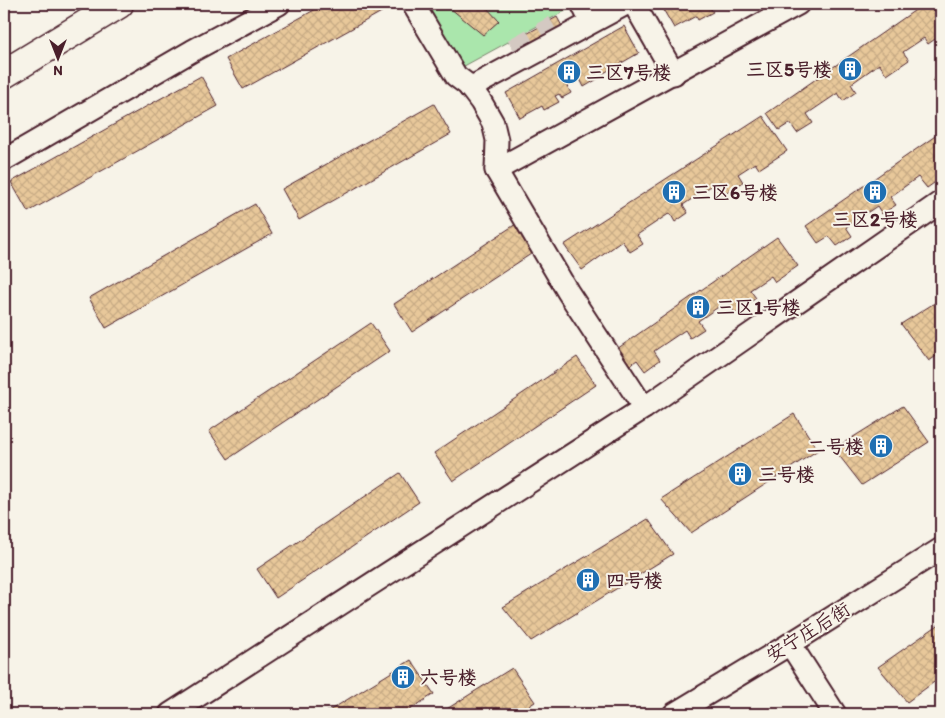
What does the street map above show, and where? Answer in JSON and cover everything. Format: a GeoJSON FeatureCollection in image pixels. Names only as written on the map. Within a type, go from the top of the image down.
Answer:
{"type":"FeatureCollection","features":[{"type":"Feature","properties":{"kind":"street"},"geometry":{"type":"LineString","coordinates":[[4,74],[119,4]]}},
{"type":"Feature","properties":{"kind":"street"},"geometry":{"type":"LineString","coordinates":[[4,160],[192,51],[279,4]]}},
{"type":"Feature","properties":{"kind":"street"},"geometry":{"type":"LineString","coordinates":[[413,4],[456,76],[481,102],[493,123],[496,140],[496,170],[568,292],[644,408]]}},
{"type":"Feature","properties":{"kind":"street"},"geometry":{"type":"LineString","coordinates":[[464,83],[586,13],[626,4]]}},
{"type":"Feature","properties":{"kind":"street"},"geometry":{"type":"LineString","coordinates":[[634,4],[674,74]]}},
{"type":"Feature","properties":{"kind":"street"},"geometry":{"type":"LineString","coordinates":[[496,170],[674,74],[798,4]]}},
{"type":"Feature","properties":{"kind":"street"},"geometry":{"type":"LineString","coordinates":[[464,83],[513,49]]}},
{"type":"Feature","properties":{"kind":"street"},"geometry":{"type":"LineString","coordinates":[[170,714],[644,408],[941,202]]}},
{"type":"Feature","properties":{"kind":"street","name":"安宁庄后街"},"geometry":{"type":"LineString","coordinates":[[674,714],[941,549]]}},
{"type":"Feature","properties":{"kind":"street"},"geometry":{"type":"LineString","coordinates":[[790,644],[836,714]]}},
{"type":"Feature","properties":{"kind":"green space"},"geometry":{"type":"Polygon","coordinates":[[[419,4],[428,4],[427,6],[429,4],[576,5],[455,71],[419,4]]]}},
{"type":"Feature","properties":{"kind":"building"},"geometry":{"type":"Polygon","coordinates":[[[325,4],[381,4],[385,10],[243,89],[226,59],[325,4]]]}},
{"type":"Feature","properties":{"kind":"building"},"geometry":{"type":"Polygon","coordinates":[[[455,4],[490,4],[486,7],[499,21],[483,35],[450,8],[455,4]]]}},
{"type":"Feature","properties":{"kind":"building"},"geometry":{"type":"Polygon","coordinates":[[[660,4],[713,4],[709,6],[713,12],[698,20],[696,16],[674,28],[660,4]]]}},
{"type":"Feature","properties":{"kind":"building","name":"三区5号楼"},"geometry":{"type":"Polygon","coordinates":[[[924,4],[933,4],[941,16],[941,35],[928,44],[924,38],[903,52],[909,60],[887,75],[879,64],[851,84],[856,92],[843,101],[838,93],[807,114],[813,123],[797,133],[790,123],[779,130],[767,113],[924,4]]]}},
{"type":"Feature","properties":{"kind":"building"},"geometry":{"type":"Polygon","coordinates":[[[557,17],[564,30],[520,53],[514,41],[557,17]]]}},
{"type":"Feature","properties":{"kind":"building","name":"三区7号楼"},"geometry":{"type":"Polygon","coordinates":[[[624,26],[639,53],[602,74],[599,69],[594,71],[599,78],[584,87],[577,73],[564,80],[571,93],[562,98],[559,94],[555,96],[559,102],[544,110],[542,106],[520,118],[506,93],[624,26]]]}},
{"type":"Feature","properties":{"kind":"building"},"geometry":{"type":"Polygon","coordinates":[[[941,74],[941,91],[933,80],[941,74]]]}},
{"type":"Feature","properties":{"kind":"building"},"geometry":{"type":"Polygon","coordinates":[[[201,76],[218,106],[28,212],[11,182],[201,76]]]}},
{"type":"Feature","properties":{"kind":"building"},"geometry":{"type":"Polygon","coordinates":[[[434,104],[451,134],[299,220],[282,189],[434,104]]]}},
{"type":"Feature","properties":{"kind":"building","name":"三区6号楼"},"geometry":{"type":"Polygon","coordinates":[[[763,116],[787,151],[759,169],[755,163],[738,174],[743,182],[719,198],[711,186],[683,205],[688,213],[675,222],[670,213],[637,235],[643,244],[630,252],[622,241],[582,270],[564,245],[763,116]]]}},
{"type":"Feature","properties":{"kind":"building","name":"三区2号楼"},"geometry":{"type":"Polygon","coordinates":[[[941,132],[941,178],[927,188],[918,177],[890,197],[896,205],[882,214],[877,206],[846,227],[852,236],[837,246],[829,236],[818,243],[806,226],[941,132]]]}},
{"type":"Feature","properties":{"kind":"building"},"geometry":{"type":"Polygon","coordinates":[[[255,204],[272,234],[106,328],[89,298],[255,204]]]}},
{"type":"Feature","properties":{"kind":"building"},"geometry":{"type":"Polygon","coordinates":[[[516,224],[534,252],[412,332],[394,304],[516,224]]]}},
{"type":"Feature","properties":{"kind":"building","name":"三区1号楼"},"geometry":{"type":"Polygon","coordinates":[[[777,237],[798,266],[775,282],[771,276],[750,290],[756,298],[735,313],[727,301],[698,321],[704,329],[690,338],[685,330],[654,351],[660,360],[645,371],[637,360],[626,368],[614,351],[777,237]]]}},
{"type":"Feature","properties":{"kind":"building"},"geometry":{"type":"Polygon","coordinates":[[[941,299],[941,353],[929,361],[901,324],[941,299]]]}},
{"type":"Feature","properties":{"kind":"building"},"geometry":{"type":"Polygon","coordinates":[[[371,323],[390,351],[228,459],[209,431],[371,323]]]}},
{"type":"Feature","properties":{"kind":"building"},"geometry":{"type":"Polygon","coordinates":[[[577,357],[596,385],[453,481],[434,453],[577,357]]]}},
{"type":"Feature","properties":{"kind":"building","name":"二号楼"},"geometry":{"type":"Polygon","coordinates":[[[903,406],[929,442],[862,485],[834,449],[903,406]]]}},
{"type":"Feature","properties":{"kind":"building","name":"三号楼"},"geometry":{"type":"Polygon","coordinates":[[[794,414],[818,450],[691,533],[661,499],[794,414]]]}},
{"type":"Feature","properties":{"kind":"building"},"geometry":{"type":"Polygon","coordinates":[[[400,473],[419,502],[276,598],[257,569],[400,473]]]}},
{"type":"Feature","properties":{"kind":"building","name":"四号楼"},"geometry":{"type":"Polygon","coordinates":[[[648,519],[673,554],[531,641],[503,607],[648,519]]]}},
{"type":"Feature","properties":{"kind":"building"},"geometry":{"type":"Polygon","coordinates":[[[941,623],[941,677],[907,702],[878,667],[941,623]]]}},
{"type":"Feature","properties":{"kind":"building","name":"六号楼"},"geometry":{"type":"Polygon","coordinates":[[[411,660],[434,694],[403,714],[324,714],[411,660]]]}},
{"type":"Feature","properties":{"kind":"building"},"geometry":{"type":"Polygon","coordinates":[[[512,668],[535,702],[516,714],[444,714],[442,712],[512,668]]]}},
{"type":"Feature","properties":{"kind":"tunnel"},"geometry":{"type":"LineString","coordinates":[[513,49],[554,26]]}},
{"type":"Feature","properties":{"kind":"place","name":"三区5号楼"},"geometry":{"type":"Point","coordinates":[850,69]}},
{"type":"Feature","properties":{"kind":"place","name":"三区7号楼"},"geometry":{"type":"Point","coordinates":[569,72]}},
{"type":"Feature","properties":{"kind":"place","name":"三区6号楼"},"geometry":{"type":"Point","coordinates":[674,192]}},
{"type":"Feature","properties":{"kind":"place","name":"三区2号楼"},"geometry":{"type":"Point","coordinates":[875,192]}},
{"type":"Feature","properties":{"kind":"place","name":"三区1号楼"},"geometry":{"type":"Point","coordinates":[698,307]}},
{"type":"Feature","properties":{"kind":"place","name":"二号楼"},"geometry":{"type":"Point","coordinates":[881,446]}},
{"type":"Feature","properties":{"kind":"place","name":"三号楼"},"geometry":{"type":"Point","coordinates":[740,474]}},
{"type":"Feature","properties":{"kind":"place","name":"四号楼"},"geometry":{"type":"Point","coordinates":[588,580]}},
{"type":"Feature","properties":{"kind":"place","name":"六号楼"},"geometry":{"type":"Point","coordinates":[403,677]}}]}
